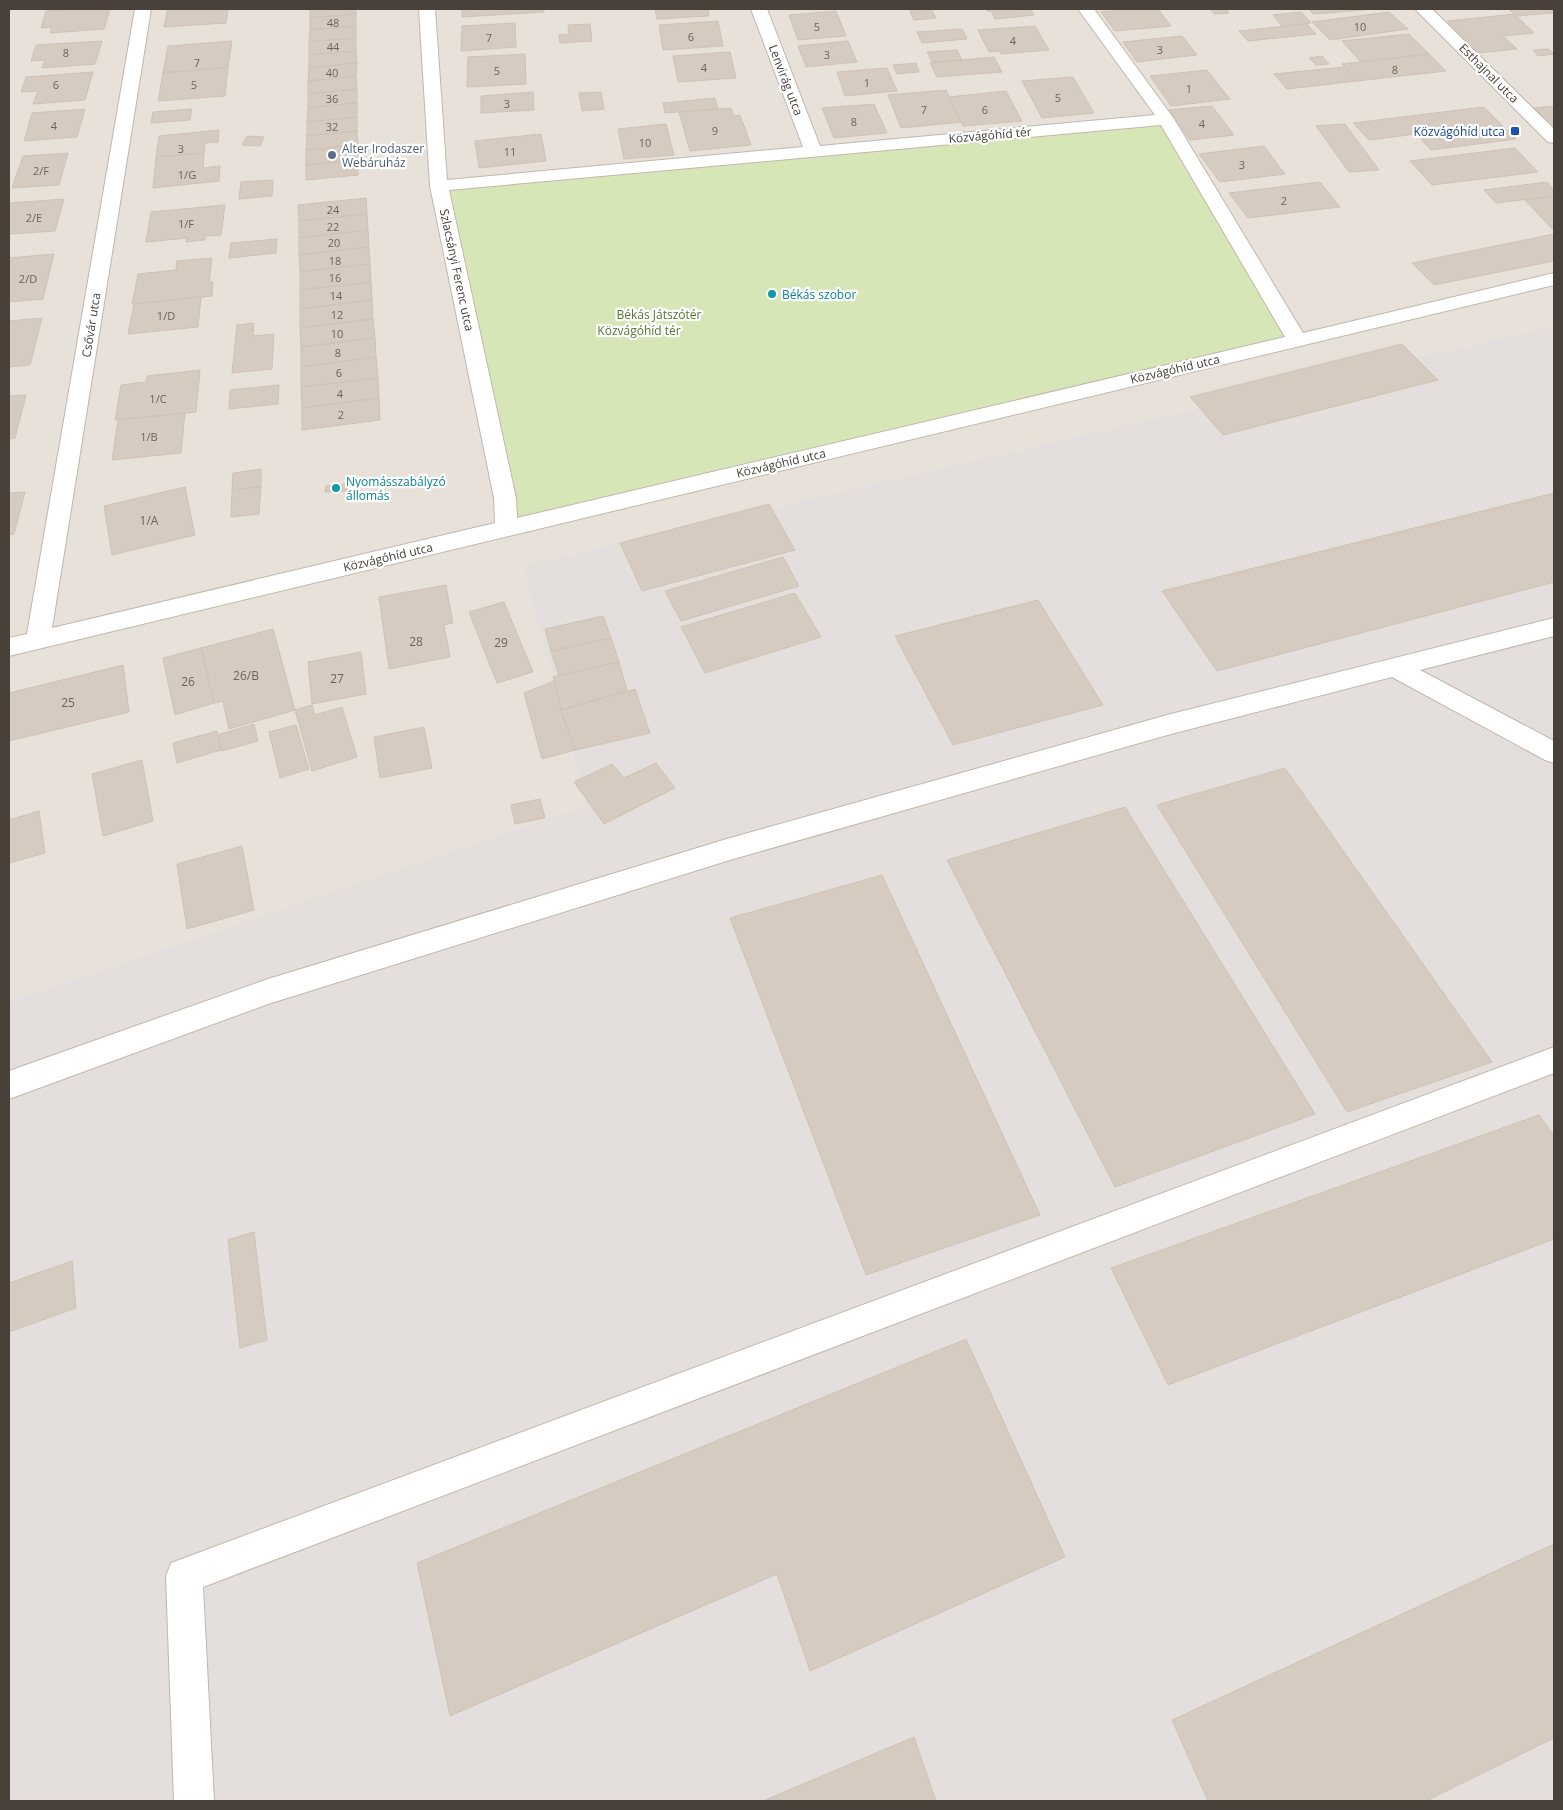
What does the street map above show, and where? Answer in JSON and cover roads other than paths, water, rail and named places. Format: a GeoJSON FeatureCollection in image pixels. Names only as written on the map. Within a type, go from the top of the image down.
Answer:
{"type":"FeatureCollection","features":[{"type":"Feature","properties":{"kind":"street","name":"Csővár utca"},"geometry":{"type":"LineString","coordinates":[[38,640],[143,9]]}},
{"type":"Feature","properties":{"kind":"street","name":"Szlacsányi Ferenc utca"},"geometry":{"type":"LineString","coordinates":[[427,9],[439,186],[505,498],[506,529]]}},
{"type":"Feature","properties":{"kind":"street","name":"Lenvirág utca"},"geometry":{"type":"LineString","coordinates":[[759,9],[813,151]]}},
{"type":"Feature","properties":{"kind":"street"},"geometry":{"type":"LineString","coordinates":[[1086,9],[1166,119],[1297,340]]}},
{"type":"Feature","properties":{"kind":"street","name":"Esthajnal utca"},"geometry":{"type":"LineString","coordinates":[[1423,9],[1554,138]]}},
{"type":"Feature","properties":{"kind":"street","name":"Közvágóhíd tér"},"geometry":{"type":"LineString","coordinates":[[439,186],[1166,119]]}},
{"type":"Feature","properties":{"kind":"street","name":"Közvágóhíd utca"},"geometry":{"type":"LineString","coordinates":[[9,647],[1297,340],[1553,281]]}},
{"type":"Feature","properties":{"kind":"street"},"geometry":{"type":"LineString","coordinates":[[9,1085],[268,992],[730,849],[1171,724],[1554,627]]}},
{"type":"Feature","properties":{"kind":"street"},"geometry":{"type":"LineString","coordinates":[[1394,667],[1554,753]]}},
{"type":"Feature","properties":{"kind":"street"},"geometry":{"type":"LineString","coordinates":[[194,1801],[184,1576],[1554,1060]]}},
{"type":"Feature","properties":{"kind":"place","name":"Közvágóhíd utca"},"geometry":{"type":"Point","coordinates":[1515,131]}},
{"type":"Feature","properties":{"kind":"place","name":"Alter Irodaszer Webáruház"},"geometry":{"type":"Point","coordinates":[332,155]}},
{"type":"Feature","properties":{"kind":"place","name":"Békás szobor"},"geometry":{"type":"Point","coordinates":[772,294]}},
{"type":"Feature","properties":{"kind":"place","name":"Nyomásszabályzó állomás"},"geometry":{"type":"Point","coordinates":[336,488]}},
{"type":"Feature","properties":{"kind":"park label","name":"Békás Játszótér"},"geometry":{"type":"Point","coordinates":[659,314]}}]}
